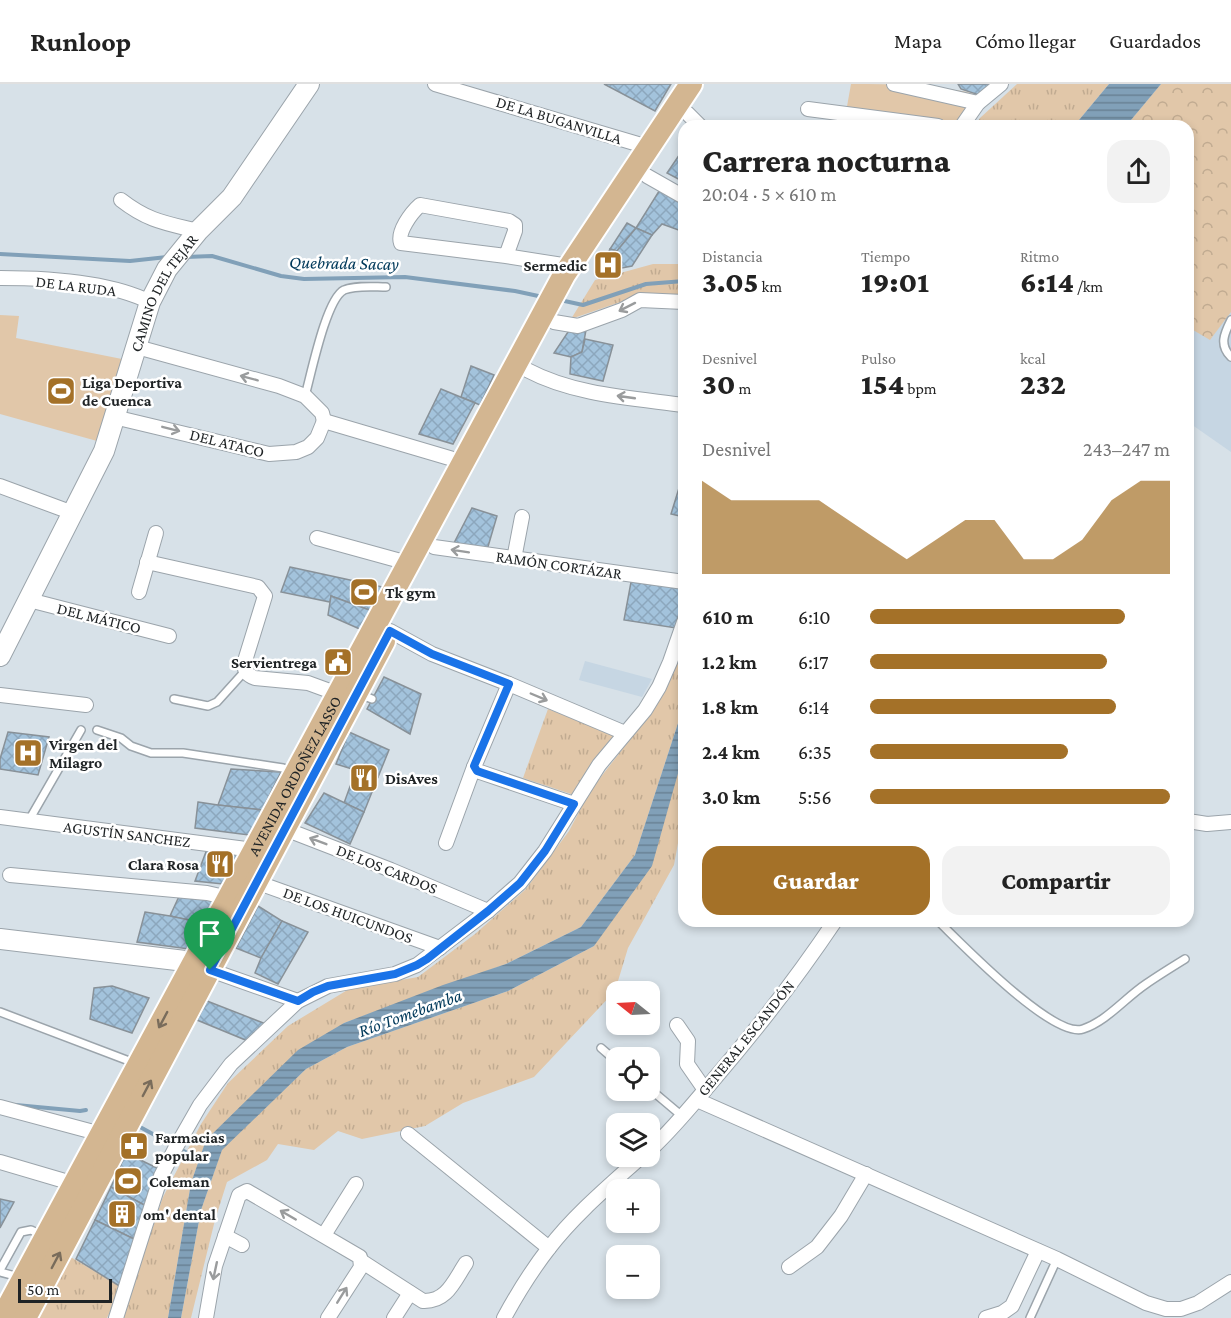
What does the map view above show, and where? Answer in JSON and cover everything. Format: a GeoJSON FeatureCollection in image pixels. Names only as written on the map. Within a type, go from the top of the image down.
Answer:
{"type":"FeatureCollection","features":[{"type":"Feature","properties":{"kind":"main road","name":"AVENIDA ORDOÑEZ LASSO"},"geometry":{"type":"LineString","coordinates":[[25,1318],[202,967],[229,898],[296,773],[356,695],[408,563],[463,462],[546,322],[570,274],[648,147],[691,84]]}},
{"type":"Feature","properties":{"kind":"main road","name":"AVENIDA ORDOÑEZ LASSO"},"geometry":{"type":"LineString","coordinates":[[693,120],[706,84]]}},
{"type":"Feature","properties":{"kind":"main road","name":"AVENIDA ORDOÑEZ LASSO"},"geometry":{"type":"LineString","coordinates":[[570,274],[678,138]]}},
{"type":"Feature","properties":{"kind":"main road","name":"AVENIDA ORDOÑEZ LASSO"},"geometry":{"type":"LineString","coordinates":[[2,1318],[139,1065],[256,882],[285,829],[527,369],[546,322]]}},
{"type":"Feature","properties":{"kind":"street","name":"CAMINO DEL TEJAR"},"geometry":{"type":"LineString","coordinates":[[0,656],[104,451],[150,302],[167,269],[194,235],[232,197],[309,84]]}},
{"type":"Feature","properties":{"kind":"street","name":"DE LA BUGANVILLA"},"geometry":{"type":"LineString","coordinates":[[438,84],[648,147]]}},
{"type":"Feature","properties":{"kind":"street"},"geometry":{"type":"LineString","coordinates":[[482,97],[488,84]]}},
{"type":"Feature","properties":{"kind":"street"},"geometry":{"type":"LineString","coordinates":[[894,84],[978,103]]}},
{"type":"Feature","properties":{"kind":"street"},"geometry":{"type":"LineString","coordinates":[[966,120],[978,103],[1001,84]]}},
{"type":"Feature","properties":{"kind":"street"},"geometry":{"type":"LineString","coordinates":[[808,109],[892,120]]}},
{"type":"Feature","properties":{"kind":"street"},"geometry":{"type":"LineString","coordinates":[[647,176],[678,194]]}},
{"type":"Feature","properties":{"kind":"street"},"geometry":{"type":"LineString","coordinates":[[121,200],[137,213],[151,220],[194,235]]}},
{"type":"Feature","properties":{"kind":"street"},"geometry":{"type":"LineString","coordinates":[[506,256],[515,225],[498,219],[420,205],[399,234],[400,243],[506,256],[570,274]]}},
{"type":"Feature","properties":{"kind":"street","name":"DE LA RUDA"},"geometry":{"type":"LineString","coordinates":[[0,278],[109,287],[150,302]]}},
{"type":"Feature","properties":{"kind":"street"},"geometry":{"type":"LineString","coordinates":[[546,322],[578,326],[622,310],[640,300],[678,302]]}},
{"type":"Feature","properties":{"kind":"street"},"geometry":{"type":"LineString","coordinates":[[136,347],[279,386],[305,396],[322,413],[324,421],[463,462]]}},
{"type":"Feature","properties":{"kind":"street"},"geometry":{"type":"LineString","coordinates":[[527,369],[552,381],[582,390],[678,404]]}},
{"type":"Feature","properties":{"kind":"street","name":"DEL ATACO"},"geometry":{"type":"LineString","coordinates":[[114,417],[269,454],[296,452],[308,447],[317,438],[324,421]]}},
{"type":"Feature","properties":{"kind":"street"},"geometry":{"type":"LineString","coordinates":[[0,486],[73,513]]}},
{"type":"Feature","properties":{"kind":"street"},"geometry":{"type":"LineString","coordinates":[[513,560],[522,517]]}},
{"type":"Feature","properties":{"kind":"street"},"geometry":{"type":"LineString","coordinates":[[139,592],[156,533]]}},
{"type":"Feature","properties":{"kind":"street"},"geometry":{"type":"LineString","coordinates":[[317,538],[408,563]]}},
{"type":"Feature","properties":{"kind":"street","name":"RAMÓN CORTÁZAR"},"geometry":{"type":"LineString","coordinates":[[434,547],[513,560],[678,581]]}},
{"type":"Feature","properties":{"kind":"street"},"geometry":{"type":"LineString","coordinates":[[147,562],[258,587],[262,591],[265,596],[244,664],[249,676],[308,683],[356,695]]}},
{"type":"Feature","properties":{"kind":"street","name":"DEL MÁTICO"},"geometry":{"type":"LineString","coordinates":[[29,600],[168,636]]}},
{"type":"Feature","properties":{"kind":"street"},"geometry":{"type":"LineString","coordinates":[[390,631],[432,654],[625,733]]}},
{"type":"Feature","properties":{"kind":"street"},"geometry":{"type":"LineString","coordinates":[[116,1318],[161,1176],[201,1105],[231,1064],[298,1001],[328,986],[406,970],[427,959],[520,883],[551,842],[599,765],[645,710],[659,687],[678,639]]}},
{"type":"Feature","properties":{"kind":"street"},"geometry":{"type":"LineString","coordinates":[[446,843],[474,766],[509,684]]}},
{"type":"Feature","properties":{"kind":"street"},"geometry":{"type":"LineString","coordinates":[[0,695],[86,705]]}},
{"type":"Feature","properties":{"kind":"street"},"geometry":{"type":"LineString","coordinates":[[474,766],[477,771],[574,804]]}},
{"type":"Feature","properties":{"kind":"street","name":"AGUSTÍN SANCHEZ"},"geometry":{"type":"LineString","coordinates":[[0,817],[254,851]]}},
{"type":"Feature","properties":{"kind":"street"},"geometry":{"type":"LineString","coordinates":[[1194,821],[1207,824],[1231,822]]}},
{"type":"Feature","properties":{"kind":"street","name":"DE LOS CARDOS"},"geometry":{"type":"LineString","coordinates":[[285,829],[488,911]]}},
{"type":"Feature","properties":{"kind":"street"},"geometry":{"type":"LineString","coordinates":[[10,875],[207,893],[229,898]]}},
{"type":"Feature","properties":{"kind":"street","name":"DE LOS HUICUNDOS"},"geometry":{"type":"LineString","coordinates":[[256,882],[440,948]]}},
{"type":"Feature","properties":{"kind":"street","name":"GENERAL ESCANDÓN"},"geometry":{"type":"LineString","coordinates":[[660,1139],[701,1095],[771,1011],[831,927]]}},
{"type":"Feature","properties":{"kind":"street"},"geometry":{"type":"LineString","coordinates":[[0,939],[202,967],[298,1001]]}},
{"type":"Feature","properties":{"kind":"street"},"geometry":{"type":"LineString","coordinates":[[676,1025],[688,1041],[687,1064],[701,1095],[866,1174],[1057,1259],[1146,1303],[1166,1310],[1181,1309],[1198,1303],[1231,1282]]}},
{"type":"Feature","properties":{"kind":"street"},"geometry":{"type":"LineString","coordinates":[[0,1107],[101,1134]]}},
{"type":"Feature","properties":{"kind":"street"},"geometry":{"type":"LineString","coordinates":[[408,1134],[549,1248]]}},
{"type":"Feature","properties":{"kind":"street"},"geometry":{"type":"LineString","coordinates":[[0,1162],[75,1185]]}},
{"type":"Feature","properties":{"kind":"street"},"geometry":{"type":"LineString","coordinates":[[504,1318],[520,1289],[549,1248],[573,1221],[630,1167]]}},
{"type":"Feature","properties":{"kind":"street"},"geometry":{"type":"LineString","coordinates":[[789,1267],[817,1247],[841,1216],[866,1174]]}},
{"type":"Feature","properties":{"kind":"street"},"geometry":{"type":"LineString","coordinates":[[324,1235],[356,1184]]}},
{"type":"Feature","properties":{"kind":"street"},"geometry":{"type":"LineString","coordinates":[[206,1318],[215,1266],[239,1195],[247,1191],[357,1254],[361,1262],[423,1301],[440,1300],[466,1263]]}},
{"type":"Feature","properties":{"kind":"street"},"geometry":{"type":"LineString","coordinates":[[225,1236],[242,1245]]}},
{"type":"Feature","properties":{"kind":"street"},"geometry":{"type":"LineString","coordinates":[[986,1318],[1002,1313],[1012,1306],[1038,1251]]}},
{"type":"Feature","properties":{"kind":"street"},"geometry":{"type":"LineString","coordinates":[[328,1318],[359,1270],[361,1262]]}},
{"type":"Feature","properties":{"kind":"street"},"geometry":{"type":"LineString","coordinates":[[394,1318],[410,1293]]}},
{"type":"Feature","properties":{"kind":"lane"},"geometry":{"type":"LineString","coordinates":[[305,396],[322,330],[339,293],[346,289],[386,287]]}},
{"type":"Feature","properties":{"kind":"lane"},"geometry":{"type":"LineString","coordinates":[[1231,320],[1224,333],[1224,349],[1231,357]]}},
{"type":"Feature","properties":{"kind":"lane"},"geometry":{"type":"LineString","coordinates":[[174,699],[208,706],[217,702],[245,671]]}},
{"type":"Feature","properties":{"kind":"lane"},"geometry":{"type":"LineString","coordinates":[[96,729],[151,753],[183,753],[282,768],[296,773]]}},
{"type":"Feature","properties":{"kind":"lane"},"geometry":{"type":"LineString","coordinates":[[28,822],[81,730]]}},
{"type":"Feature","properties":{"kind":"lane"},"geometry":{"type":"LineString","coordinates":[[944,927],[990,971],[1035,1009],[1060,1025],[1079,1030],[1093,1025],[1145,984],[1185,959]]}},
{"type":"Feature","properties":{"kind":"lane"},"geometry":{"type":"LineString","coordinates":[[0,1012],[139,1065]]}},
{"type":"Feature","properties":{"kind":"lane"},"geometry":{"type":"LineString","coordinates":[[601,1048],[606,1052]]}},
{"type":"Feature","properties":{"kind":"lane"},"geometry":{"type":"LineString","coordinates":[[660,1097],[682,1116]]}},
{"type":"Feature","properties":{"kind":"lane"},"geometry":{"type":"LineString","coordinates":[[24,1279],[0,1271],[21,1232],[31,1230],[47,1237]]}},
{"type":"Feature","properties":{"kind":"lane"},"geometry":{"type":"LineString","coordinates":[[1030,1318],[1057,1259]]}},
{"type":"Feature","properties":{"kind":"shaded area"},"geometry":{"type":"Polygon","coordinates":[[[1161,84],[1231,84],[1231,452],[1194,426],[1194,120],[1131,120],[1161,84]]]}},
{"type":"Feature","properties":{"kind":"shaded area"},"geometry":{"type":"Polygon","coordinates":[[[585,661],[652,679],[642,697],[579,680],[585,661]]]}},
{"type":"Feature","properties":{"kind":"green space"},"geometry":{"type":"Polygon","coordinates":[[[851,84],[931,87],[979,95],[957,120],[902,120],[846,112],[851,84]]]}},
{"type":"Feature","properties":{"kind":"green space"},"geometry":{"type":"Polygon","coordinates":[[[1017,84],[1109,84],[1079,120],[979,120],[1017,84]]]}},
{"type":"Feature","properties":{"kind":"green space"},"geometry":{"type":"Polygon","coordinates":[[[1161,84],[1231,84],[1231,312],[1210,340],[1194,331],[1194,120],[1131,120],[1161,84]]]}},
{"type":"Feature","properties":{"kind":"green space"},"geometry":{"type":"Polygon","coordinates":[[[653,264],[678,264],[678,295],[638,296],[571,319],[595,280],[653,264]]]}},
{"type":"Feature","properties":{"kind":"green space"},"geometry":{"type":"Polygon","coordinates":[[[0,315],[19,316],[16,338],[122,359],[97,441],[0,414],[0,315]]]}},
{"type":"Feature","properties":{"kind":"green space"},"geometry":{"type":"Polygon","coordinates":[[[678,654],[678,723],[635,855],[581,927],[506,964],[344,1023],[206,1141],[191,1183],[168,1318],[122,1318],[163,1197],[201,1124],[228,1083],[288,1026],[349,989],[418,977],[475,934],[526,889],[569,831],[590,791],[648,716],[678,654]]]}},
{"type":"Feature","properties":{"kind":"green space"},"geometry":{"type":"Polygon","coordinates":[[[548,709],[617,736],[574,795],[523,778],[548,709]]]}},
{"type":"Feature","properties":{"kind":"green space"},"geometry":{"type":"Polygon","coordinates":[[[678,765],[678,843],[674,865],[628,948],[618,981],[606,981],[606,1001],[534,1077],[463,1103],[425,1126],[362,1139],[338,1131],[314,1150],[278,1144],[267,1160],[227,1182],[215,1220],[191,1318],[181,1318],[201,1210],[222,1149],[306,1069],[347,1047],[508,991],[594,946],[678,765]]]}},
{"type":"Feature","properties":{"kind":"green space"},"geometry":{"type":"Polygon","coordinates":[[[69,1256],[121,1287],[107,1318],[36,1318],[69,1256]]]}},
{"type":"Feature","properties":{"kind":"water"},"geometry":{"type":"Polygon","coordinates":[[[1109,84],[1161,84],[1131,120],[1079,120],[1109,84]]]}},
{"type":"Feature","properties":{"kind":"water","name":"Río Tomebamba"},"geometry":{"type":"Polygon","coordinates":[[[678,723],[678,773],[652,866],[594,946],[508,991],[347,1047],[306,1069],[222,1150],[201,1210],[181,1318],[168,1318],[191,1183],[206,1140],[298,1050],[344,1023],[443,985],[506,964],[581,927],[635,855],[678,723]]]}},
{"type":"Feature","properties":{"kind":"building"},"geometry":{"type":"Polygon","coordinates":[[[604,84],[671,84],[655,111],[604,84]]]}},
{"type":"Feature","properties":{"kind":"building"},"geometry":{"type":"Polygon","coordinates":[[[958,84],[991,84],[979,95],[961,89],[958,84]]]}},
{"type":"Feature","properties":{"kind":"building"},"geometry":{"type":"Polygon","coordinates":[[[678,157],[678,179],[667,173],[678,157]]]}},
{"type":"Feature","properties":{"kind":"building"},"geometry":{"type":"Polygon","coordinates":[[[661,188],[678,198],[678,230],[662,224],[652,235],[636,228],[661,188]]]}},
{"type":"Feature","properties":{"kind":"building"},"geometry":{"type":"Polygon","coordinates":[[[627,223],[636,228],[617,251],[610,249],[627,223]]]}},
{"type":"Feature","properties":{"kind":"building"},"geometry":{"type":"Polygon","coordinates":[[[636,228],[652,235],[632,266],[600,272],[610,249],[617,251],[636,228]]]}},
{"type":"Feature","properties":{"kind":"building"},"geometry":{"type":"Polygon","coordinates":[[[570,329],[586,330],[582,352],[571,357],[554,353],[570,329]]]}},
{"type":"Feature","properties":{"kind":"building"},"geometry":{"type":"Polygon","coordinates":[[[585,339],[613,345],[603,381],[570,374],[571,357],[582,352],[585,339]]]}},
{"type":"Feature","properties":{"kind":"building"},"geometry":{"type":"Polygon","coordinates":[[[471,366],[494,375],[480,405],[461,397],[471,366]]]}},
{"type":"Feature","properties":{"kind":"building"},"geometry":{"type":"Polygon","coordinates":[[[441,389],[475,403],[453,444],[419,434],[441,389]]]}},
{"type":"Feature","properties":{"kind":"building"},"geometry":{"type":"Polygon","coordinates":[[[678,491],[678,516],[671,514],[678,491]]]}},
{"type":"Feature","properties":{"kind":"building"},"geometry":{"type":"Polygon","coordinates":[[[472,508],[497,516],[487,550],[454,543],[472,508]]]}},
{"type":"Feature","properties":{"kind":"building"},"geometry":{"type":"Polygon","coordinates":[[[290,567],[387,588],[372,611],[331,596],[330,602],[281,592],[290,567]]]}},
{"type":"Feature","properties":{"kind":"building"},"geometry":{"type":"Polygon","coordinates":[[[631,582],[678,587],[676,628],[624,620],[631,582]]]}},
{"type":"Feature","properties":{"kind":"building"},"geometry":{"type":"Polygon","coordinates":[[[331,596],[372,611],[362,630],[328,615],[331,596]]]}},
{"type":"Feature","properties":{"kind":"building"},"geometry":{"type":"Polygon","coordinates":[[[384,677],[421,694],[410,734],[367,709],[384,677]]]}},
{"type":"Feature","properties":{"kind":"building"},"geometry":{"type":"Polygon","coordinates":[[[8,732],[49,737],[38,775],[0,769],[0,759],[8,732]]]}},
{"type":"Feature","properties":{"kind":"building"},"geometry":{"type":"Polygon","coordinates":[[[349,732],[389,750],[378,777],[336,764],[349,732]]]}},
{"type":"Feature","properties":{"kind":"building"},"geometry":{"type":"Polygon","coordinates":[[[231,769],[281,772],[262,810],[218,805],[231,769]]]}},
{"type":"Feature","properties":{"kind":"building"},"geometry":{"type":"Polygon","coordinates":[[[356,770],[378,777],[364,812],[344,803],[356,770]]]}},
{"type":"Feature","properties":{"kind":"building"},"geometry":{"type":"Polygon","coordinates":[[[324,793],[364,812],[350,844],[305,823],[324,793]]]}},
{"type":"Feature","properties":{"kind":"building"},"geometry":{"type":"Polygon","coordinates":[[[198,802],[262,810],[249,835],[195,828],[198,802]]]}},
{"type":"Feature","properties":{"kind":"building"},"geometry":{"type":"Polygon","coordinates":[[[207,849],[239,854],[223,884],[195,881],[207,849]]]}},
{"type":"Feature","properties":{"kind":"building"},"geometry":{"type":"Polygon","coordinates":[[[181,892],[217,897],[203,923],[170,916],[181,892]]]}},
{"type":"Feature","properties":{"kind":"building"},"geometry":{"type":"Polygon","coordinates":[[[258,906],[282,921],[261,958],[236,948],[258,906]]]}},
{"type":"Feature","properties":{"kind":"building"},"geometry":{"type":"Polygon","coordinates":[[[145,912],[203,923],[189,949],[137,942],[145,912]]]}},
{"type":"Feature","properties":{"kind":"building"},"geometry":{"type":"Polygon","coordinates":[[[282,921],[308,932],[278,984],[255,973],[282,921]]]}},
{"type":"Feature","properties":{"kind":"building"},"geometry":{"type":"Polygon","coordinates":[[[112,986],[149,998],[132,1033],[90,1019],[94,988],[112,986]]]}},
{"type":"Feature","properties":{"kind":"building"},"geometry":{"type":"Polygon","coordinates":[[[207,1001],[266,1024],[248,1041],[197,1020],[207,1001]]]}},
{"type":"Feature","properties":{"kind":"building"},"geometry":{"type":"Polygon","coordinates":[[[126,1153],[159,1169],[148,1207],[111,1187],[126,1153]]]}},
{"type":"Feature","properties":{"kind":"building","name":"om' dental"},"geometry":{"type":"Polygon","coordinates":[[[111,1187],[148,1207],[136,1240],[95,1220],[111,1187]]]}},
{"type":"Feature","properties":{"kind":"building"},"geometry":{"type":"Polygon","coordinates":[[[0,1199],[14,1202],[0,1228],[0,1199]]]}},
{"type":"Feature","properties":{"kind":"building"},"geometry":{"type":"Polygon","coordinates":[[[95,1220],[136,1240],[121,1287],[76,1259],[95,1220]]]}},
{"type":"Feature","properties":{"kind":"waterway","name":"Quebrada Sacay"},"geometry":{"type":"LineString","coordinates":[[0,254],[130,261],[167,257]]}},
{"type":"Feature","properties":{"kind":"waterway","name":"Quebrada Sacay"},"geometry":{"type":"LineString","coordinates":[[186,257],[212,256],[281,276],[304,279],[405,277],[515,291],[543,297]]}},
{"type":"Feature","properties":{"kind":"waterway","name":"Quebrada Sacay"},"geometry":{"type":"LineString","coordinates":[[560,300],[583,305],[646,284],[678,281]]}},
{"type":"Feature","properties":{"kind":"waterway"},"geometry":{"type":"LineString","coordinates":[[16,1105],[86,1110]]}},
{"type":"Feature","properties":{"kind":"waterway"},"geometry":{"type":"LineString","coordinates":[[140,1127],[173,1145]]}},
{"type":"Feature","properties":{"kind":"waterway"},"geometry":{"type":"LineString","coordinates":[[180,1149],[202,1161]]}},
{"type":"Feature","properties":{"kind":"place","name":"Sermedic"},"geometry":{"type":"Point","coordinates":[608,265]}},
{"type":"Feature","properties":{"kind":"place","name":"Liga Deportiva de Cuenca"},"geometry":{"type":"Point","coordinates":[61,391]}},
{"type":"Feature","properties":{"kind":"place","name":"Tk gym"},"geometry":{"type":"Point","coordinates":[364,592]}},
{"type":"Feature","properties":{"kind":"place","name":"Servientrega"},"geometry":{"type":"Point","coordinates":[338,662]}},
{"type":"Feature","properties":{"kind":"place","name":"Virgen del Milagro"},"geometry":{"type":"Point","coordinates":[28,753]}},
{"type":"Feature","properties":{"kind":"place","name":"DisAves"},"geometry":{"type":"Point","coordinates":[364,778]}},
{"type":"Feature","properties":{"kind":"place","name":"Clara Rosa"},"geometry":{"type":"Point","coordinates":[220,864]}},
{"type":"Feature","properties":{"kind":"place","name":"Farmacias popular"},"geometry":{"type":"Point","coordinates":[134,1146]}},
{"type":"Feature","properties":{"kind":"place","name":"Coleman"},"geometry":{"type":"Point","coordinates":[128,1181]}},
{"type":"Feature","properties":{"kind":"place","name":"om' dental"},"geometry":{"type":"Point","coordinates":[122,1214]}},
{"type":"Feature","properties":{"kind":"route"},"geometry":{"type":"LineString","coordinates":[[390,631],[432,654],[509,684],[474,766],[477,771],[574,804],[545,851],[520,883],[427,959],[395,974],[328,986],[298,1001],[210,970],[390,631]]}}]}
